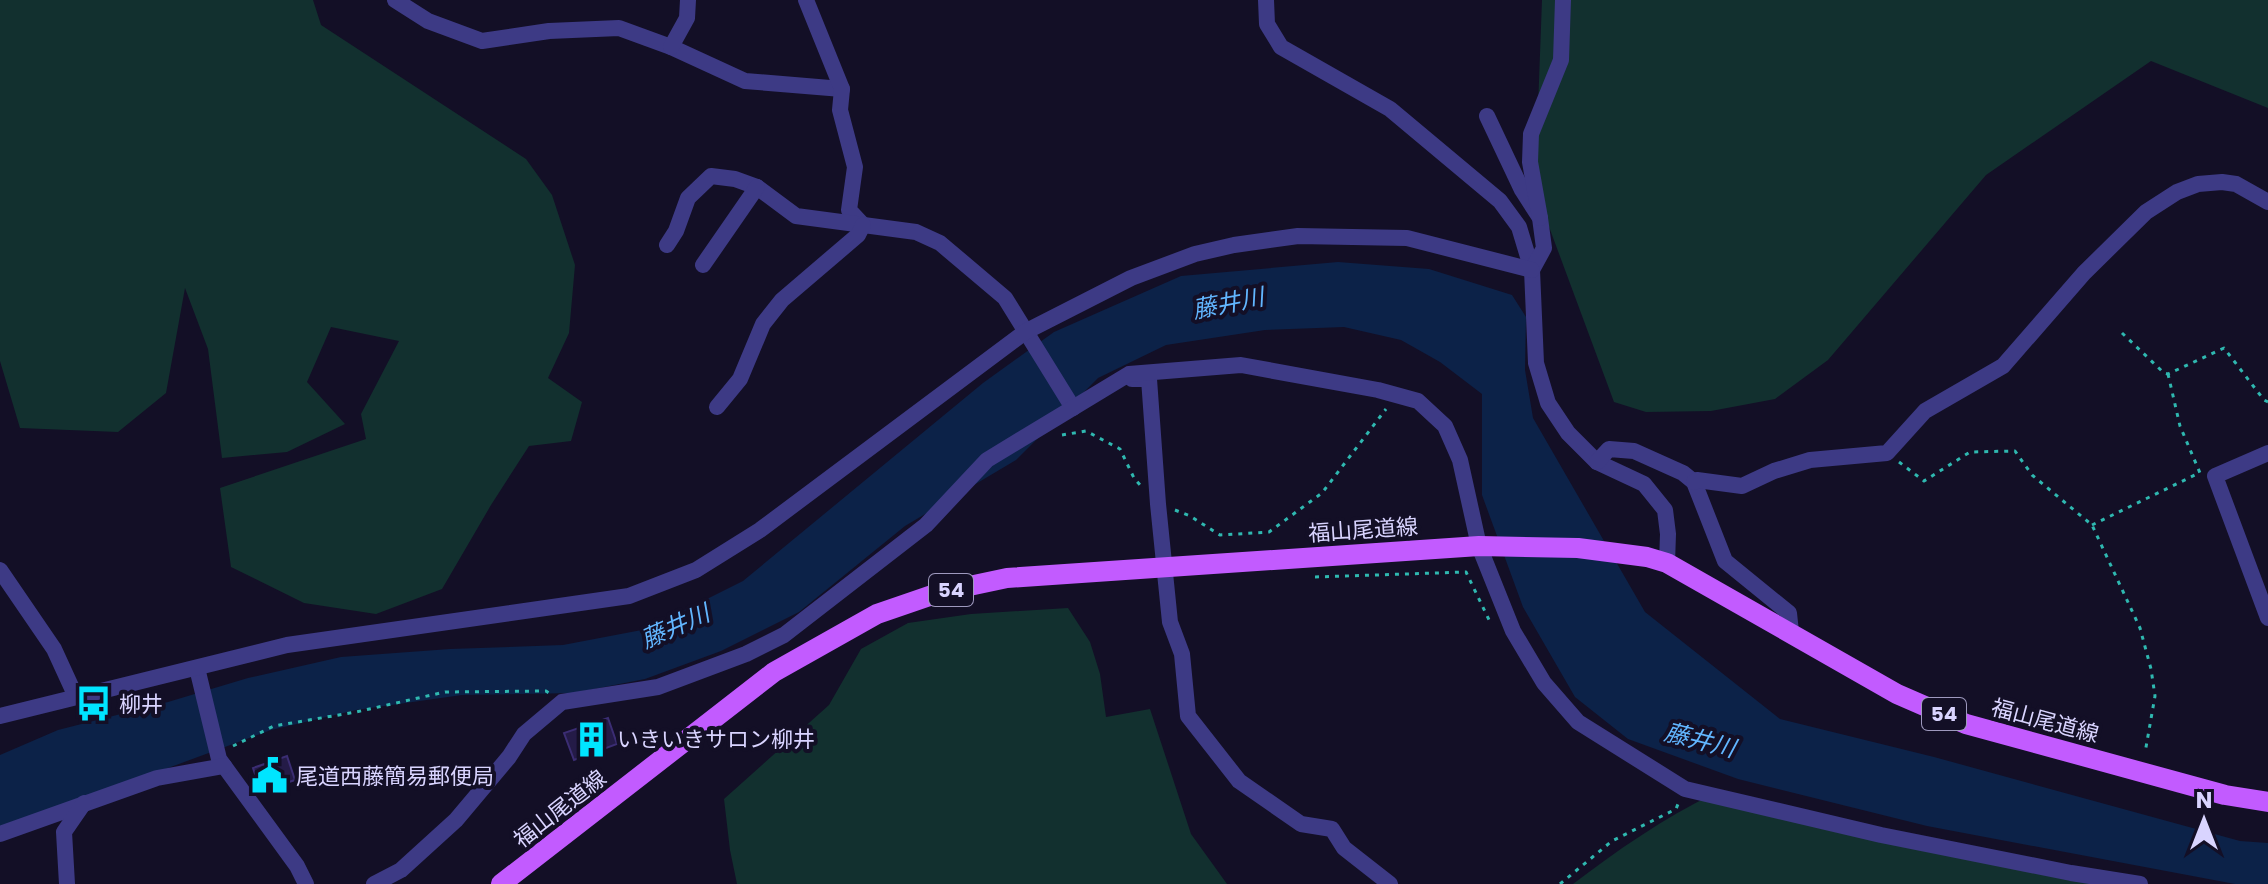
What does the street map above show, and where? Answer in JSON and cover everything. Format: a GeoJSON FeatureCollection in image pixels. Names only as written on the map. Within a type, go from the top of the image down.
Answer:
{"type":"FeatureCollection","features":[{"type":"Feature","properties":{"kind":"main road","name":"福山尾道線"},"geometry":{"type":"LineString","coordinates":[[501,884],[774,672],[877,614],[941,592],[1007,578],[1485,546],[1578,548],[1647,557],[1667,563],[1897,694],[1966,724],[2225,795],[2268,802]]}},
{"type":"Feature","properties":{"kind":"street"},"geometry":{"type":"LineString","coordinates":[[395,0],[428,21],[482,41],[549,31],[619,28],[671,47],[745,81],[842,89]]}},
{"type":"Feature","properties":{"kind":"street"},"geometry":{"type":"LineString","coordinates":[[671,47],[687,18],[688,0]]}},
{"type":"Feature","properties":{"kind":"street"},"geometry":{"type":"LineString","coordinates":[[806,0],[842,89],[840,110],[855,167],[849,210],[863,225]]}},
{"type":"Feature","properties":{"kind":"street"},"geometry":{"type":"LineString","coordinates":[[1266,0],[1267,24],[1281,47],[1390,109],[1500,201],[1519,227],[1532,270],[1536,363],[1548,403],[1568,433],[1597,462],[1644,484],[1665,510],[1667,563]]}},
{"type":"Feature","properties":{"kind":"street"},"geometry":{"type":"LineString","coordinates":[[1532,270],[1544,248],[1530,162],[1531,134],[1561,60],[1563,0]]}},
{"type":"Feature","properties":{"kind":"street"},"geometry":{"type":"LineString","coordinates":[[1487,116],[1522,190],[1540,218]]}},
{"type":"Feature","properties":{"kind":"street"},"geometry":{"type":"LineString","coordinates":[[667,245],[676,231],[688,198],[711,176],[735,179],[757,187],[796,216],[916,232],[940,243],[1005,298],[1073,408]]}},
{"type":"Feature","properties":{"kind":"street"},"geometry":{"type":"LineString","coordinates":[[1694,482],[1742,486],[1774,471],[1810,460],[1887,453],[1925,411],[2003,366],[2084,273],[2146,212],[2177,192],[2198,184],[2222,182],[2236,184],[2268,202]]}},
{"type":"Feature","properties":{"kind":"street"},"geometry":{"type":"LineString","coordinates":[[703,265],[757,187]]}},
{"type":"Feature","properties":{"kind":"street"},"geometry":{"type":"LineString","coordinates":[[717,407],[740,379],[763,324],[782,300],[858,235],[863,225]]}},
{"type":"Feature","properties":{"kind":"street"},"geometry":{"type":"LineString","coordinates":[[0,716],[287,645],[629,596],[696,570],[760,530],[1025,332],[1131,278],[1195,254],[1298,236],[1407,238],[1532,270]]}},
{"type":"Feature","properties":{"kind":"street"},"geometry":{"type":"LineString","coordinates":[[374,884],[401,870],[456,820],[509,757],[524,734],[562,702],[658,687],[746,654],[784,635],[926,525],[987,460],[1129,374],[1241,365],[1378,390],[1418,401],[1445,426],[1460,460],[1513,631],[1544,683],[1578,722],[1685,789],[1881,835],[2140,884]]}},
{"type":"Feature","properties":{"kind":"street"},"geometry":{"type":"LineString","coordinates":[[1129,374],[1131,379],[1149,379],[1170,622],[1182,654],[1188,716],[1239,781],[1301,824],[1332,829],[1344,848],[1390,884]]}},
{"type":"Feature","properties":{"kind":"street"},"geometry":{"type":"LineString","coordinates":[[1597,462],[1609,449],[1634,451],[1683,473],[1694,482],[1725,561],[1789,613],[1791,632]]}},
{"type":"Feature","properties":{"kind":"street"},"geometry":{"type":"LineString","coordinates":[[2268,453],[2215,476],[2268,618]]}},
{"type":"Feature","properties":{"kind":"street"},"geometry":{"type":"LineString","coordinates":[[0,570],[54,649],[76,697]]}},
{"type":"Feature","properties":{"kind":"street"},"geometry":{"type":"LineString","coordinates":[[774,672],[784,635]]}},
{"type":"Feature","properties":{"kind":"street"},"geometry":{"type":"LineString","coordinates":[[197,668],[220,758],[297,866],[306,884]]}},
{"type":"Feature","properties":{"kind":"street"},"geometry":{"type":"LineString","coordinates":[[0,834],[220,758]]}},
{"type":"Feature","properties":{"kind":"street"},"geometry":{"type":"LineString","coordinates":[[67,884],[64,832],[84,803]]}},
{"type":"Feature","properties":{"kind":"path"},"geometry":{"type":"LineString","coordinates":[[2122,333],[2168,374],[2224,348],[2268,402]]}},
{"type":"Feature","properties":{"kind":"path"},"geometry":{"type":"LineString","coordinates":[[2092,525],[2200,473],[2180,426],[2168,374]]}},
{"type":"Feature","properties":{"kind":"path"},"geometry":{"type":"LineString","coordinates":[[1042,427],[1054,436],[1086,431],[1120,449],[1134,478],[1158,504],[1190,516],[1220,535],[1269,532],[1322,493],[1348,461],[1389,405],[1378,390]]}},
{"type":"Feature","properties":{"kind":"path"},"geometry":{"type":"LineString","coordinates":[[1887,453],[1924,481],[1970,452],[2015,451],[2032,475],[2092,525],[2140,628],[2151,669],[2155,696],[2141,772]]}},
{"type":"Feature","properties":{"kind":"path"},"geometry":{"type":"LineString","coordinates":[[1308,577],[1466,572],[1494,629]]}},
{"type":"Feature","properties":{"kind":"path"},"geometry":{"type":"LineString","coordinates":[[220,758],[231,747],[274,726],[445,692],[546,691],[562,702]]}},
{"type":"Feature","properties":{"kind":"path"},"geometry":{"type":"LineString","coordinates":[[1560,884],[1612,841],[1676,809],[1685,789]]}},
{"type":"Feature","properties":{"kind":"green space"},"geometry":{"type":"Polygon","coordinates":[[[0,0],[313,0],[321,25],[526,159],[552,195],[575,265],[569,333],[548,378],[582,402],[571,441],[529,446],[442,589],[376,614],[304,603],[231,567],[220,488],[366,439],[361,414],[399,341],[331,327],[307,382],[345,424],[287,452],[222,458],[208,349],[185,288],[166,393],[118,432],[20,428],[0,361],[0,0]]]}},
{"type":"Feature","properties":{"kind":"green space"},"geometry":{"type":"Polygon","coordinates":[[[1542,0],[2268,0],[2268,108],[2151,61],[1986,175],[1828,360],[1775,399],[1711,411],[1646,412],[1614,402],[1535,189],[1542,0]]]}},
{"type":"Feature","properties":{"kind":"green space"},"geometry":{"type":"Polygon","coordinates":[[[1068,608],[1090,642],[1100,674],[1106,717],[1150,709],[1191,834],[1227,884],[737,884],[724,799],[829,705],[861,649],[908,623],[971,614],[1068,608]]]}},
{"type":"Feature","properties":{"kind":"green space"},"geometry":{"type":"Polygon","coordinates":[[[1713,794],[2096,884],[1573,884],[1641,836],[1713,794]]]}},
{"type":"Feature","properties":{"kind":"water","name":"藤井川"},"geometry":{"type":"Polygon","coordinates":[[[1338,262],[1429,269],[1512,295],[1526,317],[1525,370],[1533,418],[1645,612],[1780,719],[1934,757],[2240,841],[2268,843],[2268,884],[2235,884],[1927,826],[1738,779],[1628,739],[1575,697],[1523,607],[1482,495],[1482,394],[1440,362],[1401,340],[1344,327],[1265,330],[1166,345],[1098,378],[1016,460],[905,526],[799,612],[721,651],[645,679],[574,693],[462,695],[356,710],[271,730],[0,830],[0,755],[58,730],[248,678],[341,657],[563,645],[647,629],[743,581],[983,383],[1054,332],[1181,276],[1338,262]]]}},
{"type":"Feature","properties":{"kind":"building","name":"いきいきサロン柳井"},"geometry":{"type":"Polygon","coordinates":[[[608,718],[617,744],[574,760],[564,733],[608,718]]]}},
{"type":"Feature","properties":{"kind":"building"},"geometry":{"type":"Polygon","coordinates":[[[287,756],[295,780],[261,791],[253,768],[287,756]]]}},
{"type":"Feature","properties":{"kind":"place","name":"柳井"},"geometry":{"type":"Point","coordinates":[93,704]}},
{"type":"Feature","properties":{"kind":"place","name":"いきいきサロン柳井"},"geometry":{"type":"Point","coordinates":[591,739]}},
{"type":"Feature","properties":{"kind":"place","name":"尾道西藤簡易郵便局"},"geometry":{"type":"Point","coordinates":[270,776]}}]}
